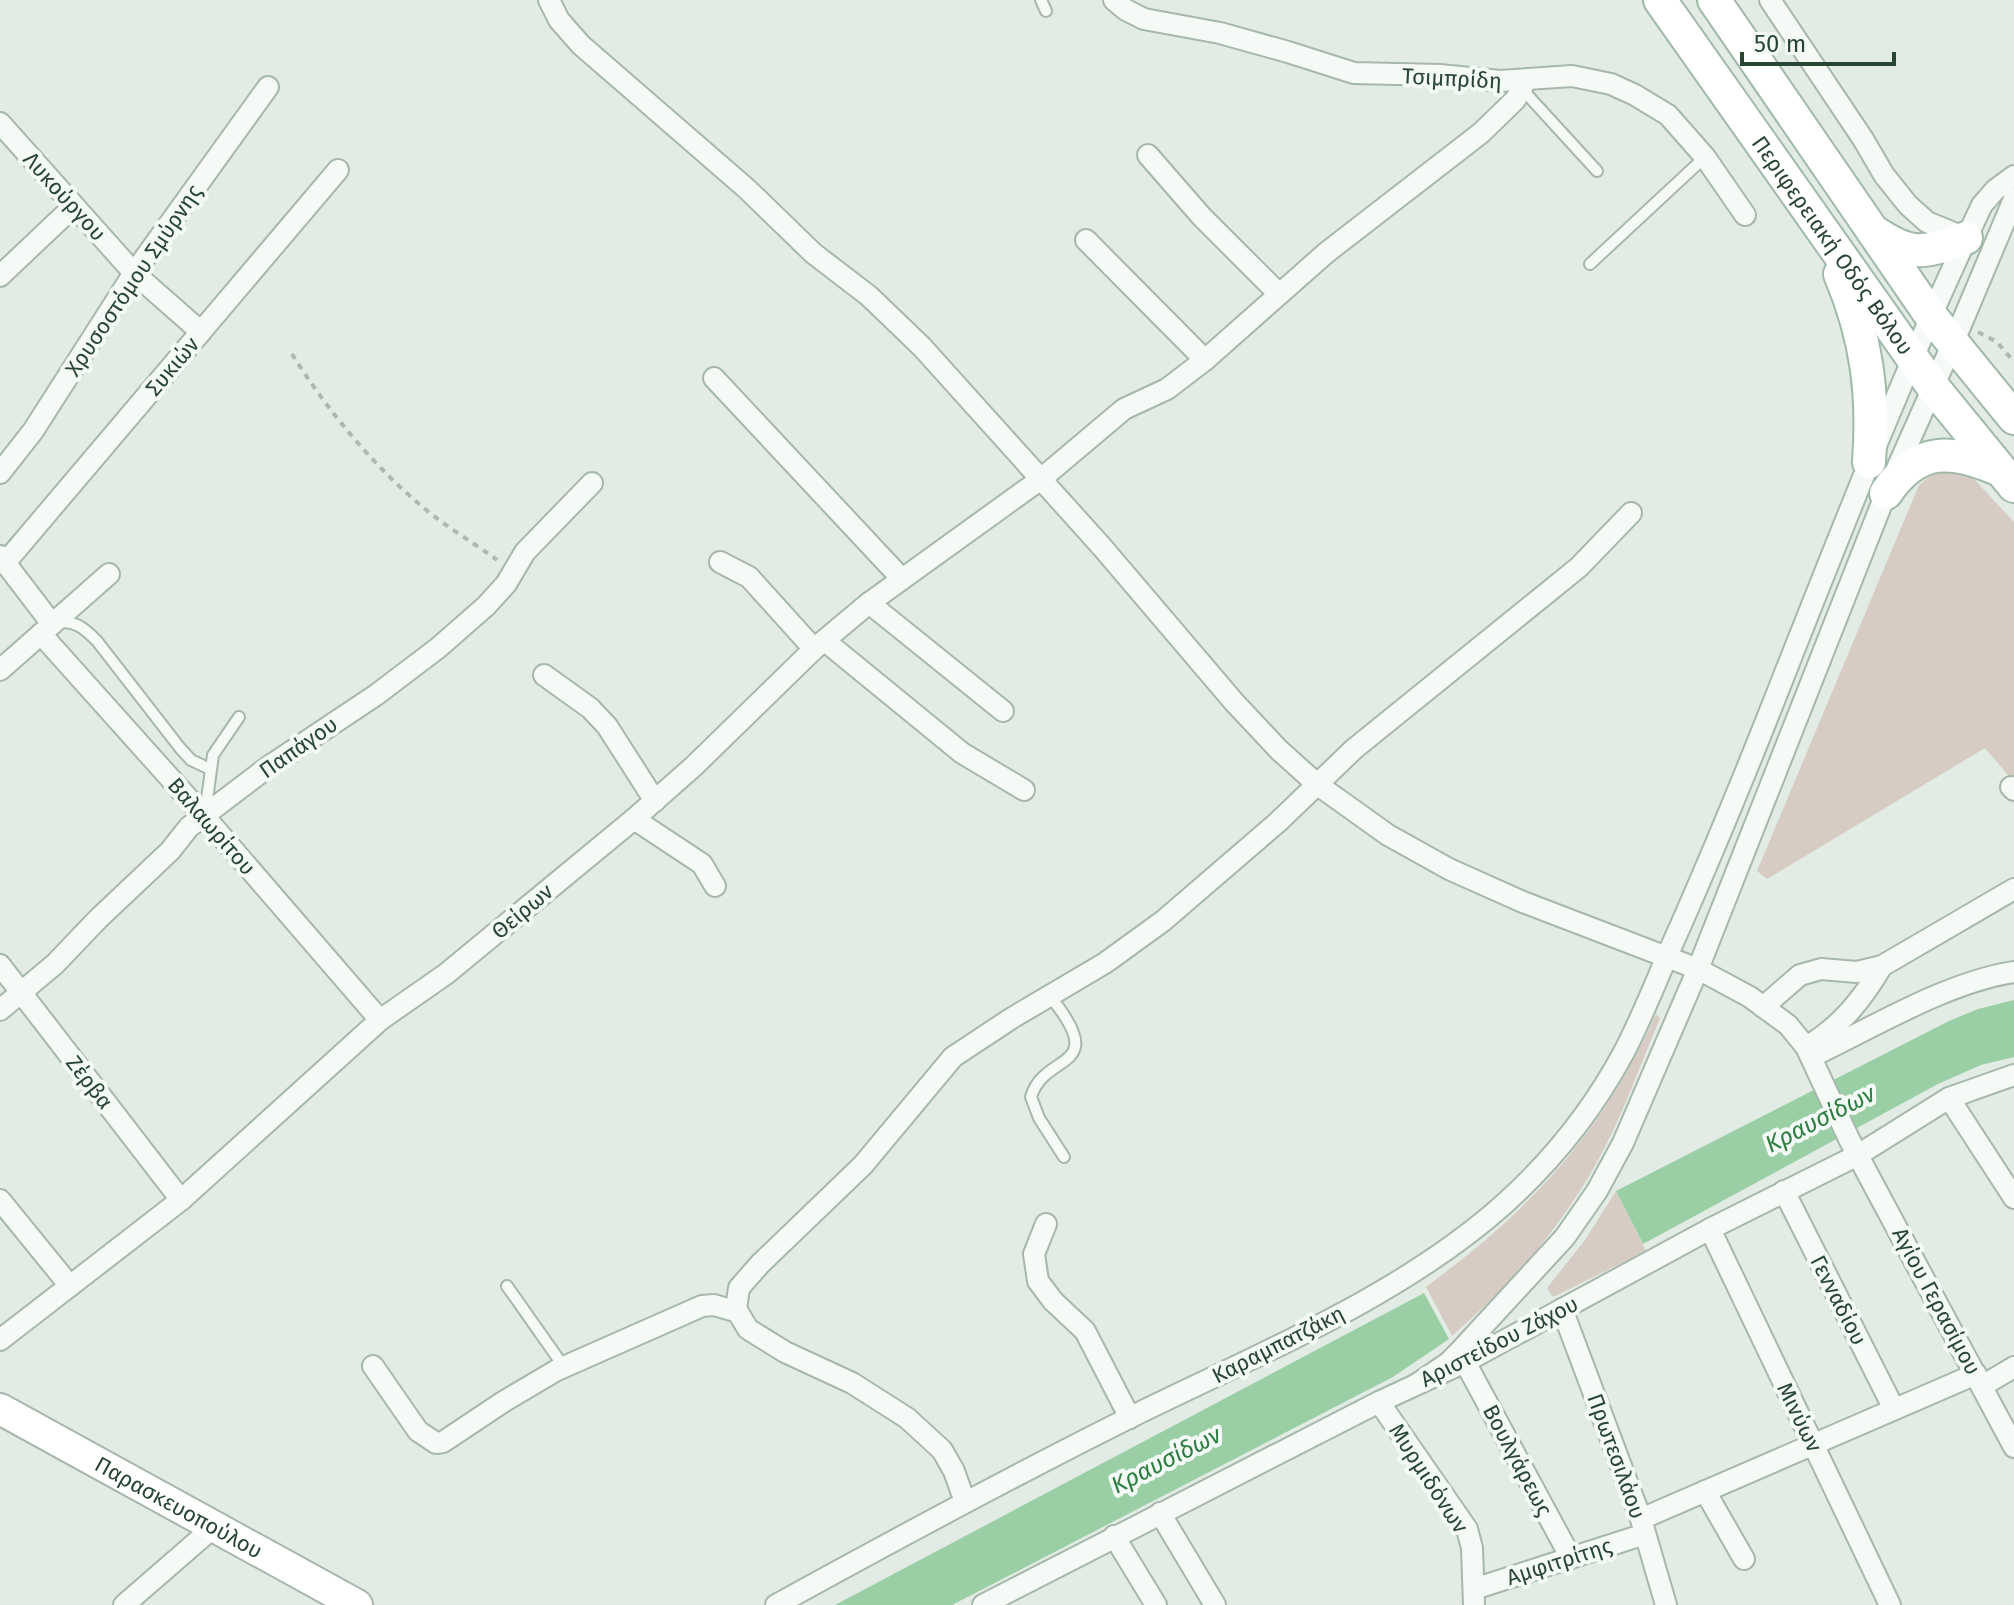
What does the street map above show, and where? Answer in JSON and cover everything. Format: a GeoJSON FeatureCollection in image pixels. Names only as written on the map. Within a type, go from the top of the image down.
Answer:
{"type":"FeatureCollection","features":[{"type":"Feature","properties":{"kind":"main road","name":"Περιφερειακή Οδός Βόλου"},"geometry":{"type":"LineString","coordinates":[[1660,0],[1933,387],[2007,478]]}},
{"type":"Feature","properties":{"kind":"main road","name":"Περιφερειακή Οδός Βόλου"},"geometry":{"type":"LineString","coordinates":[[1714,0],[1870,229],[2014,418]]}},
{"type":"Feature","properties":{"kind":"main road"},"geometry":{"type":"LineString","coordinates":[[1870,229],[1897,247],[1910,251],[1935,249],[1966,238]]}},
{"type":"Feature","properties":{"kind":"main road"},"geometry":{"type":"LineString","coordinates":[[1821,231],[1861,333],[1869,372],[1872,418],[1869,462]]}},
{"type":"Feature","properties":{"kind":"main road"},"geometry":{"type":"LineString","coordinates":[[1886,493],[1898,475],[1912,464],[1943,454],[1961,456],[2007,478]]}},
{"type":"Feature","properties":{"kind":"street"},"geometry":{"type":"LineString","coordinates":[[549,0],[559,20],[591,54],[747,189],[813,253],[852,281],[900,325],[1102,547],[1234,702],[1279,750],[1318,785],[1388,835],[1449,869],[1523,902],[1667,955],[1750,997],[1788,1025],[1808,1052]]}},
{"type":"Feature","properties":{"kind":"street","name":"Τσιμπρίδη"},"geometry":{"type":"LineString","coordinates":[[1114,0],[1144,19],[1220,33],[1354,73],[1523,85],[1572,76],[1622,89],[1668,115],[1705,157],[1745,215]]}},
{"type":"Feature","properties":{"kind":"street"},"geometry":{"type":"LineString","coordinates":[[1770,0],[1884,175],[1908,205],[1927,222],[1966,238]]}},
{"type":"Feature","properties":{"kind":"street","name":"Θείρων"},"geometry":{"type":"LineString","coordinates":[[0,1340],[181,1200],[380,1020],[446,974],[634,819],[819,645],[869,603],[1041,479],[1124,409],[1167,389],[1205,360],[1370,217],[1481,133],[1515,100],[1523,85]]}},
{"type":"Feature","properties":{"kind":"street","name":"Χρυσοστόμου Σμύρνης"},"geometry":{"type":"LineString","coordinates":[[0,473],[33,431],[134,273],[268,87]]}},
{"type":"Feature","properties":{"kind":"street","name":"Λυκούργου"},"geometry":{"type":"LineString","coordinates":[[0,123],[134,273],[201,332]]}},
{"type":"Feature","properties":{"kind":"street"},"geometry":{"type":"LineString","coordinates":[[1148,155],[1202,217],[1279,294]]}},
{"type":"Feature","properties":{"kind":"street","name":"Συκιών"},"geometry":{"type":"LineString","coordinates":[[3,559],[338,170]]}},
{"type":"Feature","properties":{"kind":"street"},"geometry":{"type":"LineString","coordinates":[[1417,1384],[1448,1363],[1554,1251],[1585,1210],[1623,1143],[1698,969],[1886,493],[1933,387],[1966,238],[1982,205],[2014,176]]}},
{"type":"Feature","properties":{"kind":"street"},"geometry":{"type":"LineString","coordinates":[[1948,329],[2014,199]]}},
{"type":"Feature","properties":{"kind":"street"},"geometry":{"type":"LineString","coordinates":[[0,276],[74,206]]}},
{"type":"Feature","properties":{"kind":"street"},"geometry":{"type":"LineString","coordinates":[[1086,240],[1205,360]]}},
{"type":"Feature","properties":{"kind":"street","name":"Καραμπατζάκη"},"geometry":{"type":"LineString","coordinates":[[776,1605],[965,1502],[1356,1304],[1453,1245],[1502,1206],[1555,1153],[1596,1098],[1625,1050],[1727,821],[1869,462],[1914,359],[1948,329]]}},
{"type":"Feature","properties":{"kind":"street"},"geometry":{"type":"LineString","coordinates":[[714,378],[902,579]]}},
{"type":"Feature","properties":{"kind":"street","name":"Παπάγου"},"geometry":{"type":"LineString","coordinates":[[0,1010],[55,964],[170,851],[189,827],[268,767],[376,695],[438,648],[486,606],[506,584],[525,552],[592,483]]}},
{"type":"Feature","properties":{"kind":"street"},"geometry":{"type":"LineString","coordinates":[[965,1502],[954,1471],[942,1450],[927,1435],[884,1401],[785,1352],[748,1329],[738,1312],[736,1296],[749,1275],[863,1165],[953,1057],[1134,943],[1278,822],[1354,749],[1579,567],[1631,513]]}},
{"type":"Feature","properties":{"kind":"street","name":"Βαλαωρίτου"},"geometry":{"type":"LineString","coordinates":[[3,559],[47,629],[380,1020]]}},
{"type":"Feature","properties":{"kind":"street"},"geometry":{"type":"LineString","coordinates":[[720,562],[749,577],[819,645],[962,753],[1024,790]]}},
{"type":"Feature","properties":{"kind":"street"},"geometry":{"type":"LineString","coordinates":[[0,670],[109,574]]}},
{"type":"Feature","properties":{"kind":"street"},"geometry":{"type":"LineString","coordinates":[[869,603],[1003,711]]}},
{"type":"Feature","properties":{"kind":"street"},"geometry":{"type":"LineString","coordinates":[[544,675],[590,708],[607,726],[655,801]]}},
{"type":"Feature","properties":{"kind":"street"},"geometry":{"type":"LineString","coordinates":[[634,819],[702,864],[715,886]]}},
{"type":"Feature","properties":{"kind":"street"},"geometry":{"type":"LineString","coordinates":[[1763,1007],[1800,975],[1821,969],[1857,972],[1882,966],[2014,889]]}},
{"type":"Feature","properties":{"kind":"street","name":"Ζέρβα"},"geometry":{"type":"LineString","coordinates":[[0,965],[181,1200]]}},
{"type":"Feature","properties":{"kind":"street"},"geometry":{"type":"LineString","coordinates":[[1808,1052],[1865,995],[1882,966]]}},
{"type":"Feature","properties":{"kind":"street"},"geometry":{"type":"LineString","coordinates":[[1808,1052],[1948,992],[1988,977],[2014,972]]}},
{"type":"Feature","properties":{"kind":"street","name":"Αγίου Γερασίμου"},"geometry":{"type":"LineString","coordinates":[[1808,1052],[1854,1147],[2014,1447]]}},
{"type":"Feature","properties":{"kind":"street","name":"Αριστείδου Ζάχου"},"geometry":{"type":"LineString","coordinates":[[983,1605],[1379,1402],[1465,1362],[1784,1191],[1854,1147],[1949,1098],[2014,1075]]}},
{"type":"Feature","properties":{"kind":"street"},"geometry":{"type":"LineString","coordinates":[[1949,1098],[2014,1198]]}},
{"type":"Feature","properties":{"kind":"street","name":"Γενναδίου"},"geometry":{"type":"LineString","coordinates":[[1784,1191],[1894,1409]]}},
{"type":"Feature","properties":{"kind":"street"},"geometry":{"type":"LineString","coordinates":[[0,1200],[70,1286]]}},
{"type":"Feature","properties":{"kind":"street"},"geometry":{"type":"LineString","coordinates":[[1046,1224],[1034,1254],[1038,1281],[1053,1301],[1085,1331],[1130,1418]]}},
{"type":"Feature","properties":{"kind":"street","name":"Μινύων"},"geometry":{"type":"LineString","coordinates":[[1710,1229],[1890,1605]]}},
{"type":"Feature","properties":{"kind":"street"},"geometry":{"type":"LineString","coordinates":[[373,1366],[418,1431],[436,1443],[443,1442],[564,1367],[702,1306],[714,1305],[738,1312]]}},
{"type":"Feature","properties":{"kind":"street","name":"Πρωτεσιλάου"},"geometry":{"type":"LineString","coordinates":[[1562,1309],[1643,1526],[1666,1605]]}},
{"type":"Feature","properties":{"kind":"street","name":"Βουλγάρεως"},"geometry":{"type":"LineString","coordinates":[[1465,1362],[1571,1558]]}},
{"type":"Feature","properties":{"kind":"street","name":"Αμφιτρίτης"},"geometry":{"type":"LineString","coordinates":[[1474,1597],[1643,1526],[1705,1491],[1894,1409],[2014,1367]]}},
{"type":"Feature","properties":{"kind":"street","name":"Μυρμιδόνων"},"geometry":{"type":"LineString","coordinates":[[1379,1402],[1467,1529],[1472,1548],[1474,1597]]}},
{"type":"Feature","properties":{"kind":"street","name":"Παρασκευοπούλου"},"geometry":{"type":"LineString","coordinates":[[0,1409],[357,1605]]}},
{"type":"Feature","properties":{"kind":"street"},"geometry":{"type":"LineString","coordinates":[[1705,1491],[1744,1559]]}},
{"type":"Feature","properties":{"kind":"street"},"geometry":{"type":"LineString","coordinates":[[1160,1513],[1215,1605]]}},
{"type":"Feature","properties":{"kind":"street"},"geometry":{"type":"LineString","coordinates":[[124,1605],[215,1526]]}},
{"type":"Feature","properties":{"kind":"street"},"geometry":{"type":"LineString","coordinates":[[1114,1536],[1156,1605]]}},
{"type":"Feature","properties":{"kind":"lane"},"geometry":{"type":"LineString","coordinates":[[1523,85],[1597,171]]}},
{"type":"Feature","properties":{"kind":"lane"},"geometry":{"type":"LineString","coordinates":[[1590,264],[1705,157]]}},
{"type":"Feature","properties":{"kind":"lane","name":"Βαλαωρίτου"},"geometry":{"type":"LineString","coordinates":[[47,629],[66,621],[84,628],[124,673],[186,755],[210,769]]}},
{"type":"Feature","properties":{"kind":"lane"},"geometry":{"type":"LineString","coordinates":[[204,816],[210,769],[217,745],[239,717]]}},
{"type":"Feature","properties":{"kind":"lane"},"geometry":{"type":"LineString","coordinates":[[1049,995],[1066,1016],[1074,1052],[1070,1059],[1036,1082],[1031,1097],[1039,1118],[1064,1157]]}},
{"type":"Feature","properties":{"kind":"lane"},"geometry":{"type":"LineString","coordinates":[[507,1286],[564,1367]]}},
{"type":"Feature","properties":{"kind":"path"},"geometry":{"type":"LineString","coordinates":[[1948,329],[1982,333],[1997,342],[2014,362]]}},
{"type":"Feature","properties":{"kind":"path"},"geometry":{"type":"LineString","coordinates":[[292,354],[315,391],[342,425],[412,497],[513,571]]}},
{"type":"Feature","properties":{"kind":"shaded area"},"geometry":{"type":"Polygon","coordinates":[[[1944,471],[1973,478],[2014,522],[2014,782],[1985,748],[1767,879],[1757,871],[1919,485],[1930,476],[1944,471]]]}},
{"type":"Feature","properties":{"kind":"shaded area"},"geometry":{"type":"Polygon","coordinates":[[[1656,1014],[1660,1018],[1620,1116],[1574,1200],[1538,1249],[1452,1336],[1426,1287],[1499,1228],[1560,1166],[1612,1096],[1656,1014]]]}},
{"type":"Feature","properties":{"kind":"shaded area"},"geometry":{"type":"Polygon","coordinates":[[[1616,1191],[1646,1251],[1553,1297],[1547,1288],[1585,1240],[1616,1191]]]}},
{"type":"Feature","properties":{"kind":"water","name":"Κραυσίδων"},"geometry":{"type":"Polygon","coordinates":[[[2014,1000],[2014,1057],[1981,1065],[1938,1084],[1643,1244],[1616,1191],[1949,1021],[1978,1009],[2014,1000]]]}},
{"type":"Feature","properties":{"kind":"water","name":"Κραυσίδων"},"geometry":{"type":"Polygon","coordinates":[[[1424,1293],[1449,1339],[1393,1377],[952,1605],[835,1605],[1424,1293]]]}}]}
